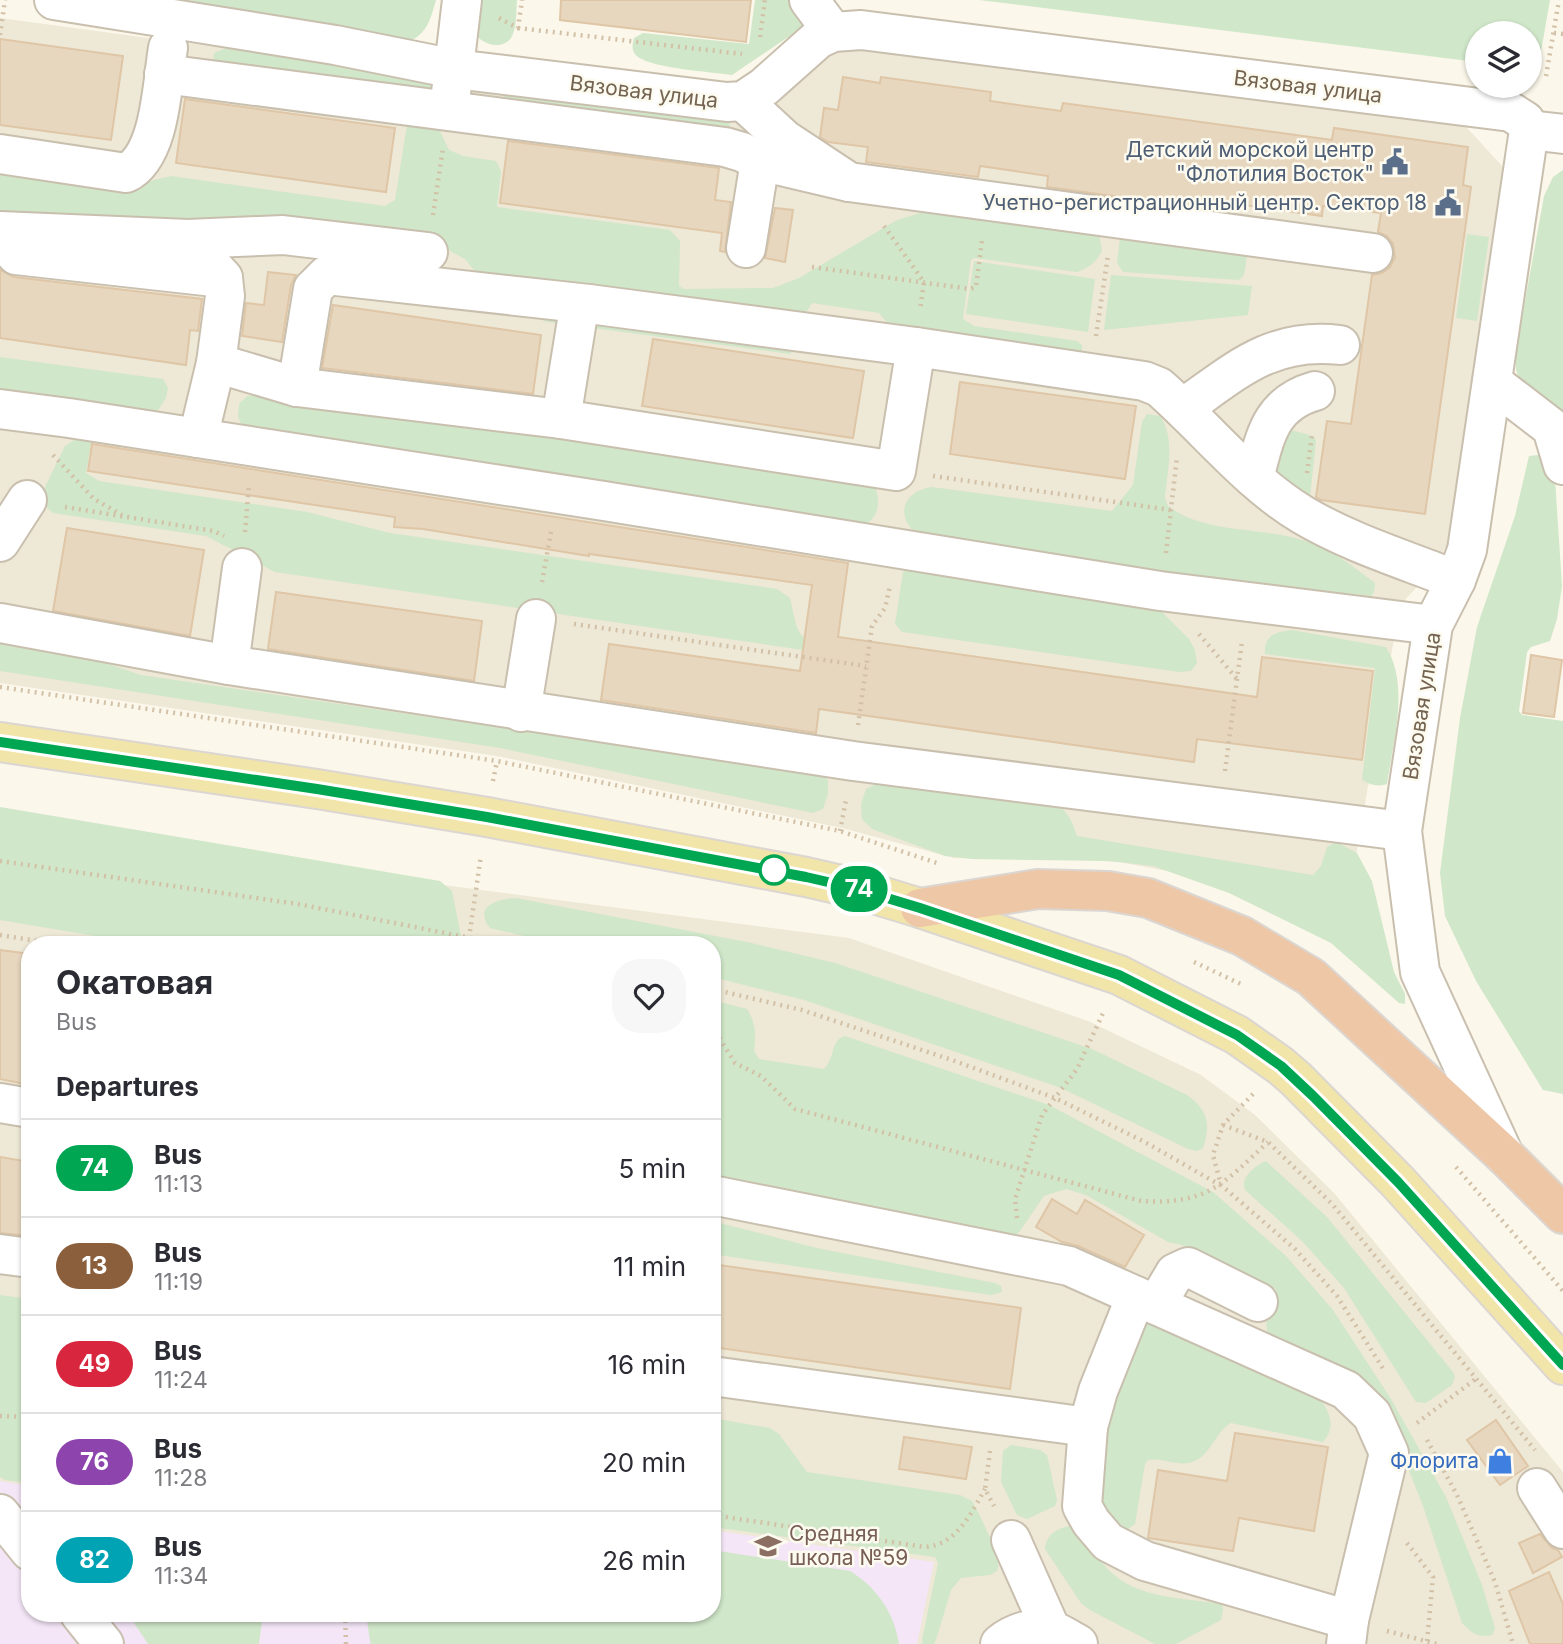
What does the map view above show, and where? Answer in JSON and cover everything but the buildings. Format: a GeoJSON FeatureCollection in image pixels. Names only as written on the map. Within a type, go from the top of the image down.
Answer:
{"type":"FeatureCollection","features":[{"type":"Feature","properties":{"kind":"highway"},"geometry":{"type":"LineString","coordinates":[[920,908],[1038,889],[1108,891],[1148,898],[1233,932],[1311,977],[1504,1155],[1563,1214]]}},
{"type":"Feature","properties":{"kind":"main road"},"geometry":{"type":"LineString","coordinates":[[0,742],[487,817],[806,877],[920,908],[1119,975],[1237,1035],[1281,1066],[1398,1182],[1563,1365]]}},
{"type":"Feature","properties":{"kind":"street","name":"Вязовая улица"},"geometry":{"type":"LineString","coordinates":[[54,0],[335,45],[455,69],[727,102],[743,101],[764,87],[818,39],[833,32],[861,30],[1511,112],[1546,132],[1492,382],[1467,550],[1456,580],[1433,625],[1402,831],[1420,972],[1504,1155]]}},
{"type":"Feature","properties":{"kind":"street"},"geometry":{"type":"LineString","coordinates":[[448,112],[462,0]]}},
{"type":"Feature","properties":{"kind":"street"},"geometry":{"type":"LineString","coordinates":[[809,0],[833,32]]}},
{"type":"Feature","properties":{"kind":"street"},"geometry":{"type":"LineString","coordinates":[[0,154],[126,173],[136,168],[143,160],[154,134],[172,20]]}},
{"type":"Feature","properties":{"kind":"street"},"geometry":{"type":"LineString","coordinates":[[164,74],[724,147],[760,161],[849,181],[1373,253]]}},
{"type":"Feature","properties":{"kind":"street"},"geometry":{"type":"LineString","coordinates":[[743,101],[784,139],[849,181]]}},
{"type":"Feature","properties":{"kind":"street"},"geometry":{"type":"LineString","coordinates":[[746,248],[760,161]]}},
{"type":"Feature","properties":{"kind":"street"},"geometry":{"type":"LineString","coordinates":[[0,231],[188,239],[283,235],[428,252]]}},
{"type":"Feature","properties":{"kind":"street"},"geometry":{"type":"LineString","coordinates":[[188,239],[223,278],[225,296],[216,363],[198,438]]}},
{"type":"Feature","properties":{"kind":"street"},"geometry":{"type":"LineString","coordinates":[[0,253],[223,278]]}},
{"type":"Feature","properties":{"kind":"street"},"geometry":{"type":"LineString","coordinates":[[297,387],[313,289],[327,275],[589,304],[916,347],[1144,381],[1159,387],[1254,478],[1302,514],[1456,580]]}},
{"type":"Feature","properties":{"kind":"street"},"geometry":{"type":"LineString","coordinates":[[561,419],[578,314],[589,304]]}},
{"type":"Feature","properties":{"kind":"street"},"geometry":{"type":"LineString","coordinates":[[1183,408],[1261,356],[1308,342],[1340,345]]}},
{"type":"Feature","properties":{"kind":"street"},"geometry":{"type":"LineString","coordinates":[[216,363],[297,387],[561,419],[896,471],[916,347]]}},
{"type":"Feature","properties":{"kind":"street"},"geometry":{"type":"LineString","coordinates":[[1492,382],[1552,428],[1563,466]]}},
{"type":"Feature","properties":{"kind":"street"},"geometry":{"type":"LineString","coordinates":[[1254,478],[1269,425],[1296,397],[1315,391]]}},
{"type":"Feature","properties":{"kind":"street"},"geometry":{"type":"LineString","coordinates":[[0,409],[558,494],[1160,591],[1433,625]]}},
{"type":"Feature","properties":{"kind":"street"},"geometry":{"type":"LineString","coordinates":[[0,542],[27,500]]}},
{"type":"Feature","properties":{"kind":"street"},"geometry":{"type":"LineString","coordinates":[[229,665],[241,547]]}},
{"type":"Feature","properties":{"kind":"street"},"geometry":{"type":"LineString","coordinates":[[521,712],[536,619]]}},
{"type":"Feature","properties":{"kind":"street"},"geometry":{"type":"LineString","coordinates":[[0,623],[229,665],[521,712],[852,761],[1402,831]]}},
{"type":"Feature","properties":{"kind":"street"},"geometry":{"type":"LineString","coordinates":[[0,1103],[21,1106]]}},
{"type":"Feature","properties":{"kind":"street"},"geometry":{"type":"LineString","coordinates":[[721,1193],[1069,1266],[1146,1300],[1346,1390],[1372,1415],[1389,1454],[1347,1632],[1145,1561],[1108,1542],[1082,1506],[1088,1427],[1098,1391],[1146,1300],[1175,1273],[1188,1267],[1258,1302]]}},
{"type":"Feature","properties":{"kind":"street"},"geometry":{"type":"LineString","coordinates":[[0,1254],[21,1257]]}},
{"type":"Feature","properties":{"kind":"street"},"geometry":{"type":"LineString","coordinates":[[721,1377],[1088,1427]]}},
{"type":"Feature","properties":{"kind":"street"},"geometry":{"type":"LineString","coordinates":[[1540,1474],[1563,1529]]}},
{"type":"Feature","properties":{"kind":"street"},"geometry":{"type":"LineString","coordinates":[[0,1514],[21,1540]]}},
{"type":"Feature","properties":{"kind":"street"},"geometry":{"type":"LineString","coordinates":[[1004,1525],[1065,1637]]}},
{"type":"Feature","properties":{"kind":"street"},"geometry":{"type":"LineString","coordinates":[[86,1622],[104,1644]]}},
{"type":"Feature","properties":{"kind":"street"},"geometry":{"type":"LineString","coordinates":[[1000,1644],[1023,1632],[1065,1637]]}},
{"type":"Feature","properties":{"kind":"path"},"geometry":{"type":"LineString","coordinates":[[0,35],[5,0]]}},
{"type":"Feature","properties":{"kind":"path"},"geometry":{"type":"LineString","coordinates":[[758,47],[765,0]]}},
{"type":"Feature","properties":{"kind":"path"},"geometry":{"type":"LineString","coordinates":[[1546,76],[1559,0]]}},
{"type":"Feature","properties":{"kind":"path"},"geometry":{"type":"LineString","coordinates":[[518,29],[747,55]]}},
{"type":"Feature","properties":{"kind":"path"},"geometry":{"type":"LineString","coordinates":[[1554,33],[1563,34]]}},
{"type":"Feature","properties":{"kind":"path"},"geometry":{"type":"LineString","coordinates":[[849,181],[896,240],[924,282]]}},
{"type":"Feature","properties":{"kind":"path"},"geometry":{"type":"LineString","coordinates":[[812,267],[970,289],[976,287],[979,262]]}},
{"type":"Feature","properties":{"kind":"path"},"geometry":{"type":"LineString","coordinates":[[1096,337],[1105,277]]}},
{"type":"Feature","properties":{"kind":"path"},"geometry":{"type":"LineString","coordinates":[[52,454],[94,499],[125,517]]}},
{"type":"Feature","properties":{"kind":"path"},"geometry":{"type":"LineString","coordinates":[[896,471],[1171,510]]}},
{"type":"Feature","properties":{"kind":"path"},"geometry":{"type":"LineString","coordinates":[[558,494],[536,619],[866,666]]}},
{"type":"Feature","properties":{"kind":"path"},"geometry":{"type":"LineString","coordinates":[[27,500],[214,531],[241,547],[247,508]]}},
{"type":"Feature","properties":{"kind":"path"},"geometry":{"type":"LineString","coordinates":[[852,761],[872,626]]}},
{"type":"Feature","properties":{"kind":"path"},"geometry":{"type":"LineString","coordinates":[[1228,745],[1237,679]]}},
{"type":"Feature","properties":{"kind":"path"},"geometry":{"type":"LineString","coordinates":[[0,861],[298,904],[470,936],[477,881]]}},
{"type":"Feature","properties":{"kind":"path"},"geometry":{"type":"LineString","coordinates":[[0,935],[21,938]]}},
{"type":"Feature","properties":{"kind":"path"},"geometry":{"type":"LineString","coordinates":[[1194,961],[1244,985]]}},
{"type":"Feature","properties":{"kind":"path"},"geometry":{"type":"LineString","coordinates":[[721,991],[802,1010],[1055,1098],[1143,1141],[1221,1185],[1296,1249],[1336,1296],[1389,1377]]}},
{"type":"Feature","properties":{"kind":"path"},"geometry":{"type":"LineString","coordinates":[[1015,1199],[1042,1115],[1077,1069],[1094,1032]]}},
{"type":"Feature","properties":{"kind":"path"},"geometry":{"type":"LineString","coordinates":[[721,1040],[735,1063],[761,1076],[795,1109],[1141,1201],[1185,1200],[1221,1185],[1268,1142]]}},
{"type":"Feature","properties":{"kind":"path"},"geometry":{"type":"LineString","coordinates":[[1221,1185],[1213,1155],[1223,1125],[1281,1066]]}},
{"type":"Feature","properties":{"kind":"path"},"geometry":{"type":"LineString","coordinates":[[1223,1125],[1268,1142],[1333,1205],[1477,1378],[1540,1474]]}},
{"type":"Feature","properties":{"kind":"path"},"geometry":{"type":"LineString","coordinates":[[1448,1159],[1563,1291]]}},
{"type":"Feature","properties":{"kind":"path"},"geometry":{"type":"LineString","coordinates":[[1417,1423],[1477,1378]]}},
{"type":"Feature","properties":{"kind":"path"},"geometry":{"type":"LineString","coordinates":[[1410,1411],[1457,1495],[1495,1582],[1513,1644]]}},
{"type":"Feature","properties":{"kind":"path"},"geometry":{"type":"LineString","coordinates":[[0,1416],[21,1417]]}},
{"type":"Feature","properties":{"kind":"path"},"geometry":{"type":"LineString","coordinates":[[721,1516],[925,1547],[937,1546],[963,1526],[985,1489],[990,1450]]}},
{"type":"Feature","properties":{"kind":"path"},"geometry":{"type":"LineString","coordinates":[[985,1489],[1004,1525]]}},
{"type":"Feature","properties":{"kind":"path"},"geometry":{"type":"LineString","coordinates":[[1377,1504],[1433,1577],[1427,1642]]}},
{"type":"Feature","properties":{"kind":"path"},"geometry":{"type":"LineString","coordinates":[[345,1622],[346,1644]]}},
{"type":"Feature","properties":{"kind":"path"},"geometry":{"type":"LineString","coordinates":[[1347,1632],[1437,1644]]}},
{"type":"Feature","properties":{"kind":"shaded area"},"geometry":{"type":"Polygon","coordinates":[[[0,18],[721,115],[774,104],[811,64],[838,51],[873,46],[1458,118],[1503,167],[1448,543],[1432,571],[1400,605],[1344,923],[1226,882],[1119,862],[1030,857],[954,858],[842,828],[497,756],[0,683],[0,18]]]}},
{"type":"Feature","properties":{"kind":"shaded area"},"geometry":{"type":"Polygon","coordinates":[[[0,827],[849,938],[1088,1021],[1201,1075],[1255,1115],[1335,1194],[1563,1472],[1563,1644],[0,1644],[0,827]]]}},
{"type":"Feature","properties":{"kind":"shaded area","name":"Средняя школа №59"},"geometry":{"type":"Polygon","coordinates":[[[0,1481],[21,1484],[21,1622],[721,1622],[721,1531],[934,1562],[917,1644],[0,1644],[0,1481]]]}},
{"type":"Feature","properties":{"kind":"green space"},"geometry":{"type":"Polygon","coordinates":[[[165,0],[436,0],[424,30],[408,42],[165,0]]]}},
{"type":"Feature","properties":{"kind":"green space"},"geometry":{"type":"Polygon","coordinates":[[[472,0],[517,0],[514,30],[507,42],[495,45],[479,38],[472,25],[472,0]]]}},
{"type":"Feature","properties":{"kind":"green space"},"geometry":{"type":"Polygon","coordinates":[[[755,0],[799,0],[805,21],[800,29],[732,75],[651,63],[634,52],[634,38],[643,33],[749,44],[755,0]]]}},
{"type":"Feature","properties":{"kind":"green space"},"geometry":{"type":"Polygon","coordinates":[[[979,0],[1550,0],[1542,46],[1542,21],[1465,21],[1465,61],[979,0]]]}},
{"type":"Feature","properties":{"kind":"green space"},"geometry":{"type":"Polygon","coordinates":[[[226,48],[333,63],[430,82],[435,90],[213,63],[214,53],[226,48]]]}},
{"type":"Feature","properties":{"kind":"green space"},"geometry":{"type":"Polygon","coordinates":[[[506,94],[727,119],[731,128],[729,131],[503,105],[506,94]]]}},
{"type":"Feature","properties":{"kind":"green space"},"geometry":{"type":"Polygon","coordinates":[[[435,121],[449,150],[463,156],[496,161],[501,171],[497,207],[670,230],[680,241],[679,286],[684,289],[773,288],[799,278],[897,220],[927,211],[1099,234],[1102,251],[1092,264],[1077,272],[975,258],[971,260],[963,319],[974,326],[1077,341],[1082,345],[1082,355],[891,327],[879,313],[812,303],[805,315],[798,342],[790,354],[547,322],[516,310],[483,281],[465,259],[448,250],[377,239],[0,217],[0,173],[133,185],[171,176],[385,206],[395,200],[407,125],[435,121]]]}},
{"type":"Feature","properties":{"kind":"green space"},"geometry":{"type":"Polygon","coordinates":[[[1563,170],[1563,425],[1520,381],[1516,370],[1516,351],[1544,196],[1553,177],[1563,170]]]}},
{"type":"Feature","properties":{"kind":"green space"},"geometry":{"type":"Polygon","coordinates":[[[1467,234],[1489,237],[1477,321],[1456,318],[1467,234]]]}},
{"type":"Feature","properties":{"kind":"green space"},"geometry":{"type":"Polygon","coordinates":[[[1128,235],[1243,250],[1247,256],[1244,275],[1239,280],[1123,272],[1117,263],[1120,238],[1128,235]]]}},
{"type":"Feature","properties":{"kind":"green space"},"geometry":{"type":"Polygon","coordinates":[[[974,261],[1095,279],[1088,332],[966,314],[974,261]]]}},
{"type":"Feature","properties":{"kind":"green space"},"geometry":{"type":"Polygon","coordinates":[[[1111,275],[1252,286],[1248,315],[1104,330],[1111,275]]]}},
{"type":"Feature","properties":{"kind":"green space"},"geometry":{"type":"Polygon","coordinates":[[[0,357],[163,379],[168,388],[166,398],[153,418],[0,400],[0,357]]]}},
{"type":"Feature","properties":{"kind":"green space"},"geometry":{"type":"Polygon","coordinates":[[[247,396],[498,421],[874,484],[878,508],[873,518],[863,526],[256,432],[241,424],[238,417],[239,404],[247,396]]]}},
{"type":"Feature","properties":{"kind":"green space"},"geometry":{"type":"Polygon","coordinates":[[[1147,414],[1160,416],[1168,435],[1165,498],[1168,506],[1197,521],[1279,535],[1317,545],[1347,562],[1375,583],[1371,596],[1209,578],[924,539],[908,524],[904,509],[907,501],[912,495],[932,487],[1112,511],[1133,485],[1142,422],[1147,414]]]}},
{"type":"Feature","properties":{"kind":"green space"},"geometry":{"type":"Polygon","coordinates":[[[1287,429],[1313,436],[1316,441],[1310,497],[1263,475],[1287,429]]]}},
{"type":"Feature","properties":{"kind":"green space"},"geometry":{"type":"Polygon","coordinates":[[[80,436],[92,437],[86,473],[99,481],[307,512],[390,533],[777,589],[790,598],[797,628],[804,638],[830,654],[275,572],[206,536],[53,513],[44,505],[42,493],[65,446],[80,436]]]}},
{"type":"Feature","properties":{"kind":"green space"},"geometry":{"type":"Polygon","coordinates":[[[1538,455],[1548,462],[1555,479],[1562,586],[1557,619],[1550,641],[1531,647],[1527,652],[1519,711],[1522,715],[1563,721],[1563,1094],[1543,1090],[1476,981],[1445,916],[1440,873],[1460,718],[1477,627],[1515,516],[1529,456],[1538,455]]]}},
{"type":"Feature","properties":{"kind":"green space"},"geometry":{"type":"Polygon","coordinates":[[[913,568],[1158,608],[1189,639],[1195,650],[1197,663],[1191,671],[1179,672],[902,632],[895,624],[903,572],[913,568]]]}},
{"type":"Feature","properties":{"kind":"green space"},"geometry":{"type":"Polygon","coordinates":[[[1292,630],[1386,647],[1397,678],[1398,696],[1396,732],[1387,784],[1374,785],[1362,780],[1375,668],[1265,654],[1266,643],[1272,636],[1292,630]]]}},
{"type":"Feature","properties":{"kind":"green space"},"geometry":{"type":"Polygon","coordinates":[[[0,639],[61,648],[141,675],[822,774],[828,780],[828,794],[823,809],[813,813],[500,748],[0,671],[0,639]]]}},
{"type":"Feature","properties":{"kind":"green space"},"geometry":{"type":"Polygon","coordinates":[[[887,779],[1054,802],[1069,817],[1077,836],[1313,875],[1321,866],[1327,847],[1336,842],[1357,853],[1372,881],[1394,972],[1405,994],[1405,1004],[1399,1003],[1331,943],[1229,893],[1153,866],[1109,861],[972,859],[945,856],[872,829],[862,819],[861,804],[866,789],[887,779]]]}},
{"type":"Feature","properties":{"kind":"green space"},"geometry":{"type":"Polygon","coordinates":[[[0,807],[440,881],[452,891],[461,936],[95,936],[0,920],[0,807]]]}},
{"type":"Feature","properties":{"kind":"green space"},"geometry":{"type":"Polygon","coordinates":[[[516,898],[716,936],[524,936],[490,928],[485,920],[486,909],[502,900],[516,898]]]}},
{"type":"Feature","properties":{"kind":"green space"},"geometry":{"type":"Polygon","coordinates":[[[721,937],[835,963],[1092,1049],[1187,1095],[1194,1101],[1206,1118],[1207,1132],[1203,1148],[1197,1151],[1188,1149],[1061,1088],[804,1000],[721,979],[721,937]]]}},
{"type":"Feature","properties":{"kind":"green space"},"geometry":{"type":"Polygon","coordinates":[[[721,1002],[747,1009],[755,1029],[754,1051],[759,1059],[824,1069],[837,1041],[845,1036],[1049,1105],[1213,1192],[1286,1256],[1333,1310],[1391,1399],[1446,1497],[1482,1585],[1495,1628],[1492,1635],[1475,1634],[1462,1623],[1423,1506],[1402,1453],[1271,1339],[1266,1325],[1275,1302],[1276,1289],[1195,1248],[1168,1242],[1086,1195],[1066,1189],[1044,1196],[1020,1231],[1011,1239],[728,1182],[721,1176],[721,1002]]]}},
{"type":"Feature","properties":{"kind":"green space"},"geometry":{"type":"Polygon","coordinates":[[[1266,1161],[1327,1217],[1453,1372],[1455,1377],[1452,1385],[1426,1403],[1416,1402],[1344,1288],[1302,1241],[1245,1190],[1247,1176],[1266,1161]]]}},
{"type":"Feature","properties":{"kind":"green space"},"geometry":{"type":"Polygon","coordinates":[[[721,1223],[817,1248],[1001,1286],[1002,1292],[991,1295],[721,1255],[721,1223]]]}},
{"type":"Feature","properties":{"kind":"green space"},"geometry":{"type":"Polygon","coordinates":[[[0,1295],[21,1298],[21,1482],[0,1477],[0,1295]]]}},
{"type":"Feature","properties":{"kind":"green space"},"geometry":{"type":"Polygon","coordinates":[[[1151,1318],[1317,1394],[1328,1412],[1331,1424],[1328,1436],[1323,1442],[1231,1423],[1203,1455],[1192,1462],[1148,1460],[1145,1464],[1135,1524],[1128,1529],[1118,1529],[1094,1499],[1099,1432],[1140,1323],[1151,1318]]]}},
{"type":"Feature","properties":{"kind":"green space"},"geometry":{"type":"Polygon","coordinates":[[[721,1420],[770,1428],[779,1434],[807,1472],[960,1495],[972,1501],[1000,1559],[997,1571],[990,1575],[961,1578],[951,1590],[934,1644],[923,1644],[938,1563],[935,1557],[721,1528],[721,1420]]]}},
{"type":"Feature","properties":{"kind":"green space"},"geometry":{"type":"Polygon","coordinates":[[[1011,1445],[1040,1450],[1047,1455],[1057,1500],[1055,1506],[1027,1519],[1017,1515],[1001,1482],[1003,1451],[1011,1445]]]}},
{"type":"Feature","properties":{"kind":"green space"},"geometry":{"type":"Polygon","coordinates":[[[1070,1526],[1108,1569],[1124,1582],[1150,1593],[1222,1604],[1221,1620],[1176,1644],[1155,1644],[1090,1610],[1081,1603],[1045,1549],[1053,1533],[1070,1526]]]}},
{"type":"Feature","properties":{"kind":"green space"},"geometry":{"type":"Polygon","coordinates":[[[721,1551],[850,1571],[868,1585],[883,1602],[893,1621],[899,1644],[371,1644],[367,1622],[721,1622],[721,1551]]]}},
{"type":"Feature","properties":{"kind":"green space"},"geometry":{"type":"Polygon","coordinates":[[[133,1622],[262,1622],[259,1644],[148,1644],[133,1622]]]}},
{"type":"Feature","properties":{"kind":"bus line","name":"74"},"geometry":{"type":"LineString","coordinates":[[0,742],[487,817],[806,877],[920,908],[1119,975],[1237,1035],[1296,1079],[1398,1182],[1563,1365]]}},
{"type":"Feature","properties":{"kind":"place","name":"Детский морской центр \"Флотилия Восток\""},"geometry":{"type":"Point","coordinates":[1395,162]}},
{"type":"Feature","properties":{"kind":"place","name":"Учетно-регистрационный центр. Сектор 18"},"geometry":{"type":"Point","coordinates":[1448,203]}},
{"type":"Feature","properties":{"kind":"place","name":"Флорита"},"geometry":{"type":"Point","coordinates":[1500,1461]}},
{"type":"Feature","properties":{"kind":"place","name":"Средняя школа №59"},"geometry":{"type":"Point","coordinates":[768,1546]}}]}
